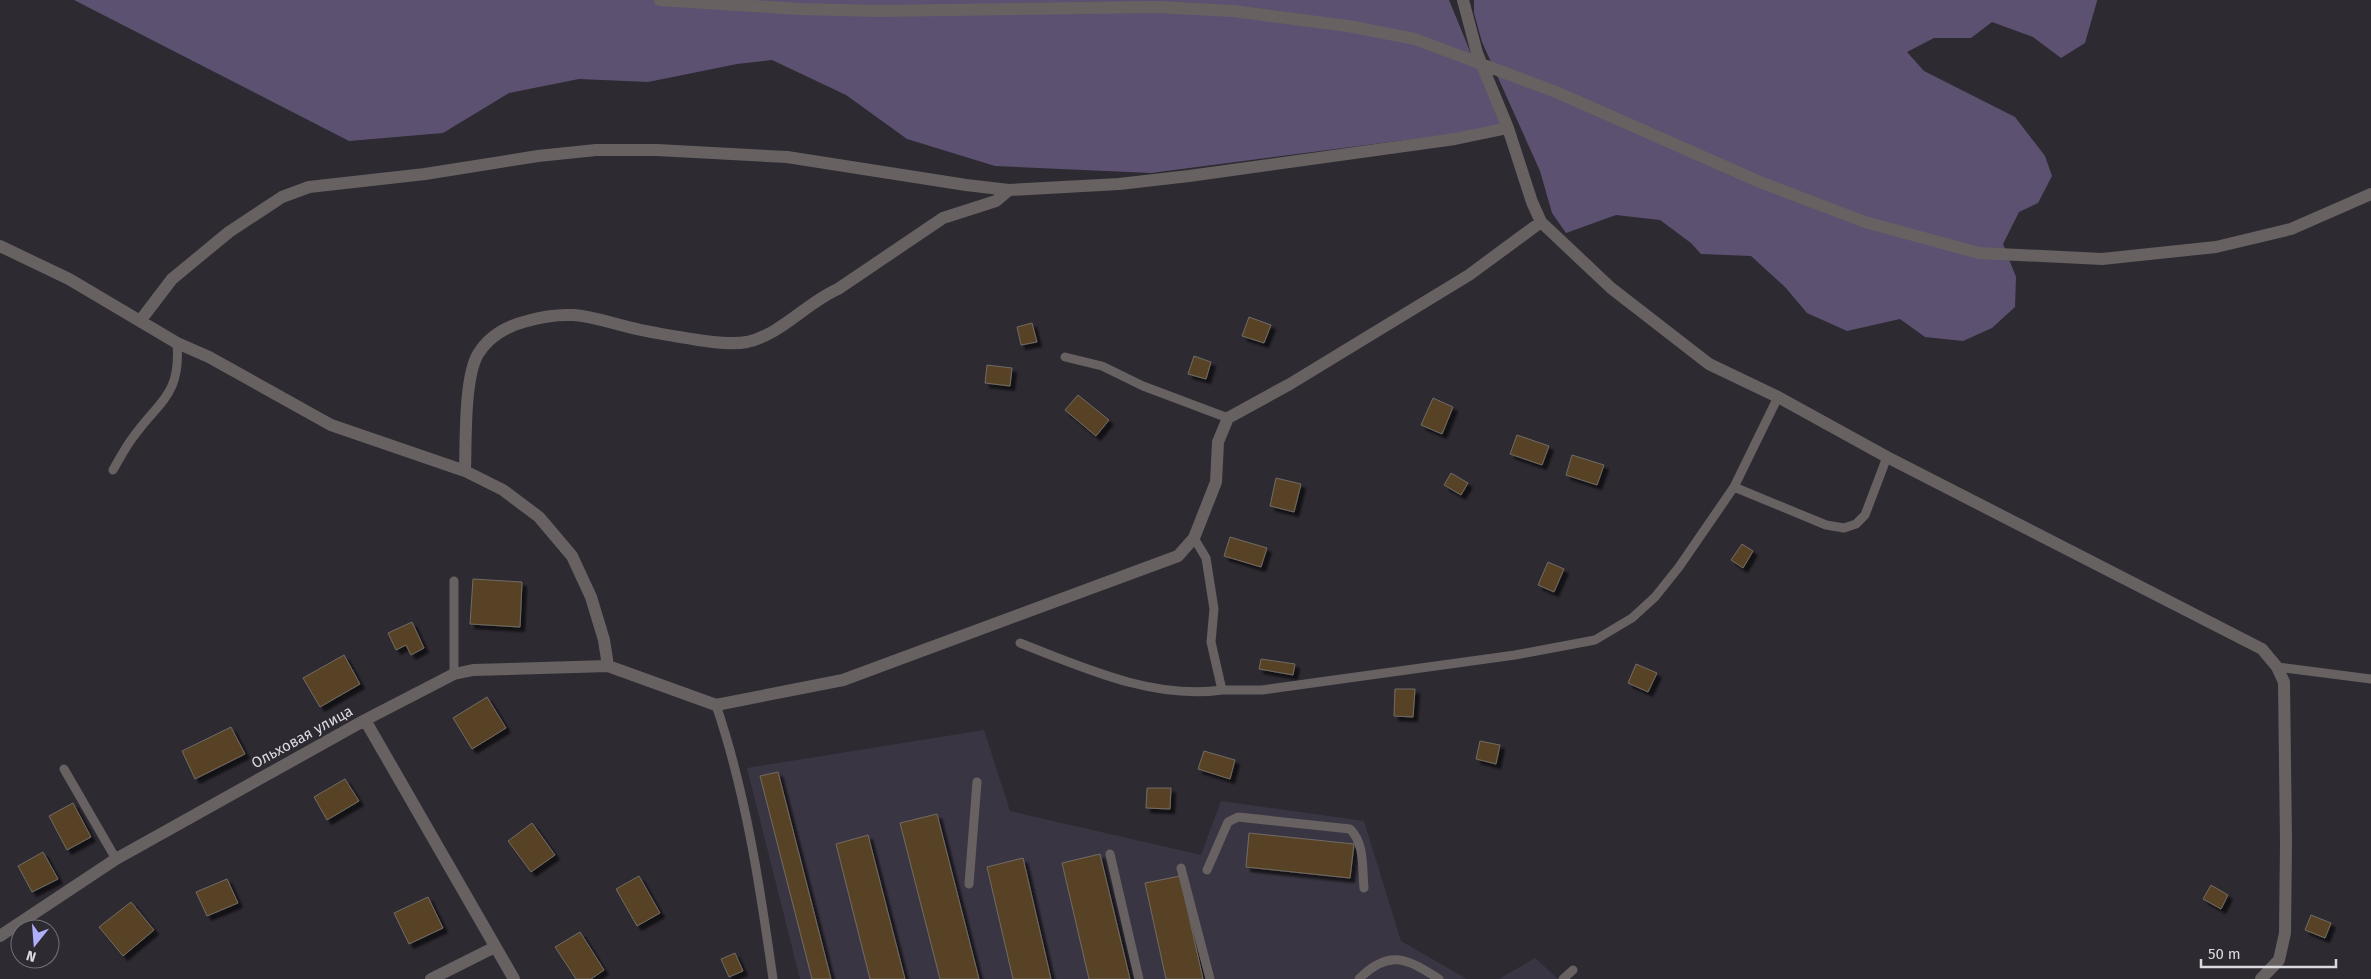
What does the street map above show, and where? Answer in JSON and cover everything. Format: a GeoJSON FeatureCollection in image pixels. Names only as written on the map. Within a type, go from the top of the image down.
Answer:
{"type":"FeatureCollection","features":[{"type":"Feature","properties":{"kind":"street"},"geometry":{"type":"LineString","coordinates":[[660,0],[800,10],[878,11],[1157,7],[1233,11],[1348,26],[1415,39],[1556,92],[1786,192],[1865,222],[1979,253],[2102,259],[2216,247],[2291,229],[2371,194]]}},
{"type":"Feature","properties":{"kind":"street"},"geometry":{"type":"LineString","coordinates":[[1462,0],[1482,64],[1508,128],[1532,202],[1541,222],[1611,288],[1709,364],[1778,398],[1887,457],[2228,630],[2262,649],[2277,667],[2284,682],[2285,933],[2279,960],[2261,979]]}},
{"type":"Feature","properties":{"kind":"street"},"geometry":{"type":"LineString","coordinates":[[140,321],[172,279],[229,232],[282,197],[309,187],[425,174],[538,156],[596,150],[657,150],[787,156],[966,185],[1009,190],[1119,184],[1189,176],[1455,139],[1508,128]]}},
{"type":"Feature","properties":{"kind":"street"},"geometry":{"type":"LineString","coordinates":[[465,470],[471,374],[478,354],[495,335],[516,324],[547,315],[580,314],[640,330],[674,336],[718,343],[746,342],[770,334],[803,312],[821,296],[838,289],[943,218],[996,201],[1009,190]]}},
{"type":"Feature","properties":{"kind":"street"},"geometry":{"type":"LineString","coordinates":[[365,720],[454,674],[473,670],[608,666],[716,705],[843,680],[1178,556],[1194,538],[1216,482],[1218,442],[1228,418],[1290,384],[1468,275],[1541,222]]}},
{"type":"Feature","properties":{"kind":"street"},"geometry":{"type":"LineString","coordinates":[[0,246],[69,279],[176,343],[209,357],[331,425],[465,470],[503,490],[539,517],[572,556],[590,597],[604,640],[608,666]]}},
{"type":"Feature","properties":{"kind":"street","name":"Ольховая улица"},"geometry":{"type":"LineString","coordinates":[[0,936],[116,859],[365,720],[514,979]]}},
{"type":"Feature","properties":{"kind":"street"},"geometry":{"type":"LineString","coordinates":[[430,979],[495,947]]}},
{"type":"Feature","properties":{"kind":"lane"},"geometry":{"type":"LineString","coordinates":[[113,470],[134,436],[160,407],[173,384],[178,362],[176,343]]}},
{"type":"Feature","properties":{"kind":"lane"},"geometry":{"type":"LineString","coordinates":[[1065,357],[1102,366],[1144,386],[1228,418]]}},
{"type":"Feature","properties":{"kind":"lane"},"geometry":{"type":"LineString","coordinates":[[1020,642],[1108,678],[1196,692],[1262,690],[1515,655],[1595,640],[1632,618],[1655,597],[1702,536],[1734,487],[1778,398]]}},
{"type":"Feature","properties":{"kind":"lane"},"geometry":{"type":"LineString","coordinates":[[1734,487],[1826,525],[1844,528],[1856,524],[1865,515],[1887,457]]}},
{"type":"Feature","properties":{"kind":"lane"},"geometry":{"type":"LineString","coordinates":[[1194,538],[1206,558],[1214,609],[1211,642],[1222,690]]}},
{"type":"Feature","properties":{"kind":"lane"},"geometry":{"type":"LineString","coordinates":[[454,581],[454,674]]}},
{"type":"Feature","properties":{"kind":"lane"},"geometry":{"type":"LineString","coordinates":[[2277,667],[2371,679]]}},
{"type":"Feature","properties":{"kind":"lane"},"geometry":{"type":"LineString","coordinates":[[716,705],[727,736],[753,853],[773,979]]}},
{"type":"Feature","properties":{"kind":"lane"},"geometry":{"type":"LineString","coordinates":[[64,769],[116,859]]}},
{"type":"Feature","properties":{"kind":"lane"},"geometry":{"type":"LineString","coordinates":[[969,884],[977,782]]}},
{"type":"Feature","properties":{"kind":"lane"},"geometry":{"type":"LineString","coordinates":[[1207,870],[1228,822],[1238,817],[1350,829],[1357,836],[1360,844],[1364,888]]}},
{"type":"Feature","properties":{"kind":"lane"},"geometry":{"type":"LineString","coordinates":[[1110,854],[1139,979]]}},
{"type":"Feature","properties":{"kind":"lane"},"geometry":{"type":"LineString","coordinates":[[1182,868],[1210,979]]}},
{"type":"Feature","properties":{"kind":"lane"},"geometry":{"type":"LineString","coordinates":[[1359,979],[1367,970],[1389,960],[1407,960],[1439,979]]}},
{"type":"Feature","properties":{"kind":"lane"},"geometry":{"type":"LineString","coordinates":[[1563,979],[1573,970]]}},
{"type":"Feature","properties":{"kind":"shaded area"},"geometry":{"type":"Polygon","coordinates":[[[74,0],[1449,0],[1474,61],[1506,127],[1151,173],[995,166],[907,139],[846,95],[772,60],[737,64],[648,82],[579,79],[509,93],[443,133],[349,141],[74,0]]]}},
{"type":"Feature","properties":{"kind":"shaded area"},"geometry":{"type":"Polygon","coordinates":[[[1474,0],[2097,1],[2085,43],[2061,58],[2033,37],[1992,22],[1971,38],[1934,38],[1907,52],[1924,71],[2015,117],[2045,156],[2052,176],[2038,203],[2019,212],[2003,244],[2016,277],[2015,307],[1992,328],[1963,341],[1925,337],[1900,319],[1847,331],[1807,313],[1785,287],[1751,256],[1701,254],[1691,243],[1660,220],[1616,215],[1566,233],[1552,213],[1540,171],[1482,42],[1474,13],[1474,0]]]}},
{"type":"Feature","properties":{"kind":"shaded area"},"geometry":{"type":"Polygon","coordinates":[[[984,730],[1010,811],[1201,855],[1221,801],[1364,821],[1401,941],[1467,979],[800,979],[747,768],[984,730]]]}},
{"type":"Feature","properties":{"kind":"shaded area"},"geometry":{"type":"Polygon","coordinates":[[[1535,958],[1558,979],[1499,979],[1535,958]]]}},
{"type":"Feature","properties":{"kind":"building"},"geometry":{"type":"Polygon","coordinates":[[[1249,317],[1271,325],[1264,343],[1242,336],[1249,317]]]}},
{"type":"Feature","properties":{"kind":"building"},"geometry":{"type":"Polygon","coordinates":[[[1032,323],[1037,342],[1021,345],[1017,327],[1032,323]]]}},
{"type":"Feature","properties":{"kind":"building"},"geometry":{"type":"Polygon","coordinates":[[[1194,356],[1211,362],[1206,379],[1188,374],[1194,356]]]}},
{"type":"Feature","properties":{"kind":"building"},"geometry":{"type":"Polygon","coordinates":[[[987,365],[1012,368],[1010,386],[985,383],[987,365]]]}},
{"type":"Feature","properties":{"kind":"building"},"geometry":{"type":"Polygon","coordinates":[[[1078,395],[1109,420],[1096,436],[1065,410],[1078,395]]]}},
{"type":"Feature","properties":{"kind":"building"},"geometry":{"type":"Polygon","coordinates":[[[1433,398],[1453,407],[1442,434],[1421,425],[1433,398]]]}},
{"type":"Feature","properties":{"kind":"building"},"geometry":{"type":"Polygon","coordinates":[[[1517,435],[1549,446],[1542,465],[1510,454],[1517,435]]]}},
{"type":"Feature","properties":{"kind":"building"},"geometry":{"type":"Polygon","coordinates":[[[1572,455],[1604,465],[1597,485],[1566,475],[1572,455]]]}},
{"type":"Feature","properties":{"kind":"building"},"geometry":{"type":"Polygon","coordinates":[[[1451,473],[1468,483],[1461,495],[1444,485],[1451,473]]]}},
{"type":"Feature","properties":{"kind":"building"},"geometry":{"type":"Polygon","coordinates":[[[1276,478],[1301,484],[1294,512],[1270,506],[1276,478]]]}},
{"type":"Feature","properties":{"kind":"building"},"geometry":{"type":"Polygon","coordinates":[[[1230,537],[1267,548],[1261,567],[1224,556],[1230,537]]]}},
{"type":"Feature","properties":{"kind":"building"},"geometry":{"type":"Polygon","coordinates":[[[1742,544],[1753,551],[1743,568],[1731,560],[1742,544]]]}},
{"type":"Feature","properties":{"kind":"building"},"geometry":{"type":"Polygon","coordinates":[[[1548,562],[1564,569],[1554,592],[1538,585],[1548,562]]]}},
{"type":"Feature","properties":{"kind":"building"},"geometry":{"type":"Polygon","coordinates":[[[473,579],[522,582],[520,627],[470,624],[473,579]]]}},
{"type":"Feature","properties":{"kind":"building"},"geometry":{"type":"Polygon","coordinates":[[[412,622],[424,648],[411,655],[406,645],[396,650],[388,633],[412,622]]]}},
{"type":"Feature","properties":{"kind":"building"},"geometry":{"type":"Polygon","coordinates":[[[344,655],[360,684],[320,707],[303,678],[344,655]]]}},
{"type":"Feature","properties":{"kind":"building"},"geometry":{"type":"Polygon","coordinates":[[[1261,659],[1295,664],[1293,675],[1259,669],[1261,659]]]}},
{"type":"Feature","properties":{"kind":"building"},"geometry":{"type":"Polygon","coordinates":[[[1636,664],[1657,673],[1648,692],[1628,683],[1636,664]]]}},
{"type":"Feature","properties":{"kind":"building"},"geometry":{"type":"Polygon","coordinates":[[[1395,689],[1415,689],[1413,717],[1394,716],[1395,689]]]}},
{"type":"Feature","properties":{"kind":"building"},"geometry":{"type":"Polygon","coordinates":[[[487,697],[506,728],[472,749],[453,718],[487,697]]]}},
{"type":"Feature","properties":{"kind":"building"},"geometry":{"type":"Polygon","coordinates":[[[231,727],[245,754],[195,779],[182,751],[231,727]]]}},
{"type":"Feature","properties":{"kind":"building"},"geometry":{"type":"Polygon","coordinates":[[[1480,741],[1500,745],[1496,764],[1476,759],[1480,741]]]}},
{"type":"Feature","properties":{"kind":"building"},"geometry":{"type":"Polygon","coordinates":[[[1204,751],[1235,760],[1230,779],[1198,769],[1204,751]]]}},
{"type":"Feature","properties":{"kind":"building"},"geometry":{"type":"Polygon","coordinates":[[[778,772],[831,979],[812,979],[760,776],[778,772]]]}},
{"type":"Feature","properties":{"kind":"building"},"geometry":{"type":"Polygon","coordinates":[[[345,779],[359,801],[327,820],[314,797],[345,779]]]}},
{"type":"Feature","properties":{"kind":"building"},"geometry":{"type":"Polygon","coordinates":[[[1147,788],[1171,788],[1170,809],[1146,808],[1147,788]]]}},
{"type":"Feature","properties":{"kind":"building"},"geometry":{"type":"Polygon","coordinates":[[[73,803],[91,837],[67,850],[49,816],[73,803]]]}},
{"type":"Feature","properties":{"kind":"building"},"geometry":{"type":"Polygon","coordinates":[[[937,814],[979,979],[940,979],[900,823],[937,814]]]}},
{"type":"Feature","properties":{"kind":"building"},"geometry":{"type":"Polygon","coordinates":[[[532,823],[555,855],[531,872],[508,841],[532,823]]]}},
{"type":"Feature","properties":{"kind":"building"},"geometry":{"type":"Polygon","coordinates":[[[1249,833],[1354,844],[1350,878],[1246,867],[1249,833]]]}},
{"type":"Feature","properties":{"kind":"building"},"geometry":{"type":"Polygon","coordinates":[[[868,835],[905,979],[870,979],[836,844],[868,835]]]}},
{"type":"Feature","properties":{"kind":"building"},"geometry":{"type":"Polygon","coordinates":[[[43,852],[58,879],[32,892],[18,866],[43,852]]]}},
{"type":"Feature","properties":{"kind":"building"},"geometry":{"type":"Polygon","coordinates":[[[1100,854],[1130,979],[1089,979],[1062,863],[1100,854]]]}},
{"type":"Feature","properties":{"kind":"building"},"geometry":{"type":"Polygon","coordinates":[[[1023,858],[1051,979],[1013,979],[987,867],[1023,858]]]}},
{"type":"Feature","properties":{"kind":"building"},"geometry":{"type":"Polygon","coordinates":[[[639,876],[660,913],[637,926],[616,889],[639,876]]]}},
{"type":"Feature","properties":{"kind":"building"},"geometry":{"type":"Polygon","coordinates":[[[1180,876],[1203,979],[1166,979],[1145,883],[1180,876]]]}},
{"type":"Feature","properties":{"kind":"building"},"geometry":{"type":"Polygon","coordinates":[[[227,879],[238,903],[207,916],[196,892],[227,879]]]}},
{"type":"Feature","properties":{"kind":"building"},"geometry":{"type":"Polygon","coordinates":[[[2211,885],[2228,895],[2221,909],[2203,899],[2211,885]]]}},
{"type":"Feature","properties":{"kind":"building"},"geometry":{"type":"Polygon","coordinates":[[[428,897],[443,928],[409,944],[394,913],[428,897]]]}},
{"type":"Feature","properties":{"kind":"building"},"geometry":{"type":"Polygon","coordinates":[[[131,902],[154,930],[123,956],[99,927],[131,902]]]}},
{"type":"Feature","properties":{"kind":"building"},"geometry":{"type":"Polygon","coordinates":[[[2311,915],[2331,923],[2325,938],[2305,930],[2311,915]]]}},
{"type":"Feature","properties":{"kind":"building"},"geometry":{"type":"Polygon","coordinates":[[[580,932],[604,970],[591,979],[576,979],[555,947],[580,932]]]}},
{"type":"Feature","properties":{"kind":"building"},"geometry":{"type":"Polygon","coordinates":[[[735,953],[743,971],[729,977],[721,959],[735,953]]]}}]}
